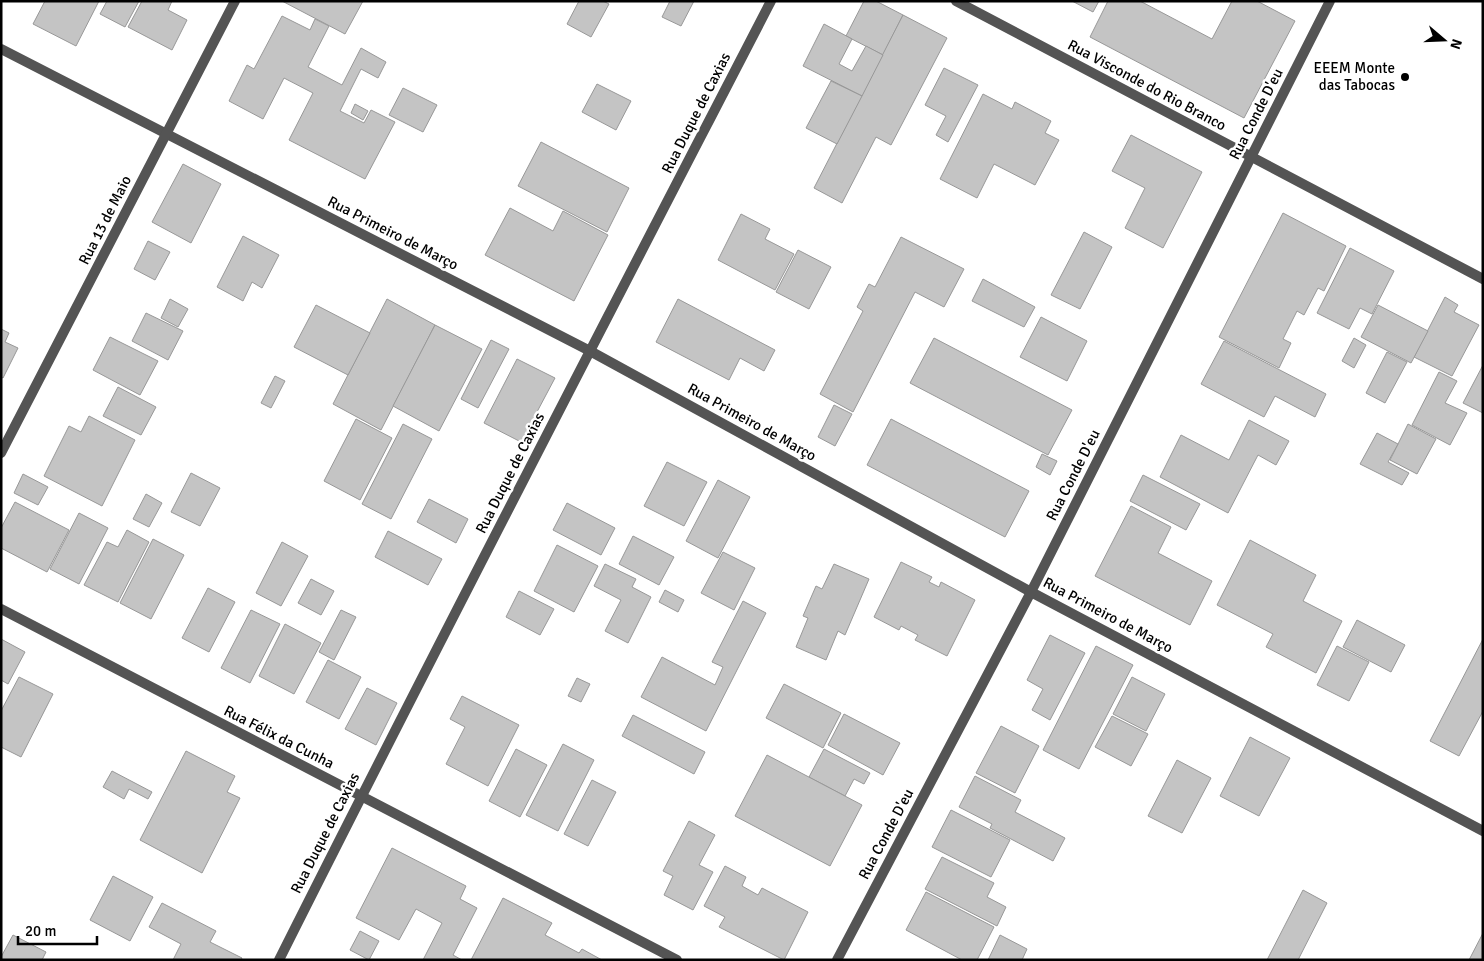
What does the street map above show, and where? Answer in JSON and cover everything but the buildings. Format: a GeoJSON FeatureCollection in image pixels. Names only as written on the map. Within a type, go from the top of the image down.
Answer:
{"type":"FeatureCollection","features":[{"type":"Feature","properties":{"kind":"street","name":"Rua 13 de Maio"},"geometry":{"type":"LineString","coordinates":[[1,453],[235,1]]}},
{"type":"Feature","properties":{"kind":"street","name":"Rua Duque de Caxias"},"geometry":{"type":"LineString","coordinates":[[279,960],[361,796],[772,1]]}},
{"type":"Feature","properties":{"kind":"street","name":"Rua Visconde do Rio Branco"},"geometry":{"type":"LineString","coordinates":[[956,1],[1483,279]]}},
{"type":"Feature","properties":{"kind":"street","name":"Rua Conde D'eu"},"geometry":{"type":"LineString","coordinates":[[836,960],[1031,592],[1330,1]]}},
{"type":"Feature","properties":{"kind":"street","name":"Rua Primeiro de Março"},"geometry":{"type":"LineString","coordinates":[[1,49],[590,351],[1031,592],[1483,832]]}},
{"type":"Feature","properties":{"kind":"street","name":"Rua Félix da Cunha"},"geometry":{"type":"LineString","coordinates":[[1,609],[677,960]]}},
{"type":"Feature","properties":{"kind":"place","name":"EEEM Monte das Tabocas"},"geometry":{"type":"Point","coordinates":[1405,77]}}]}
